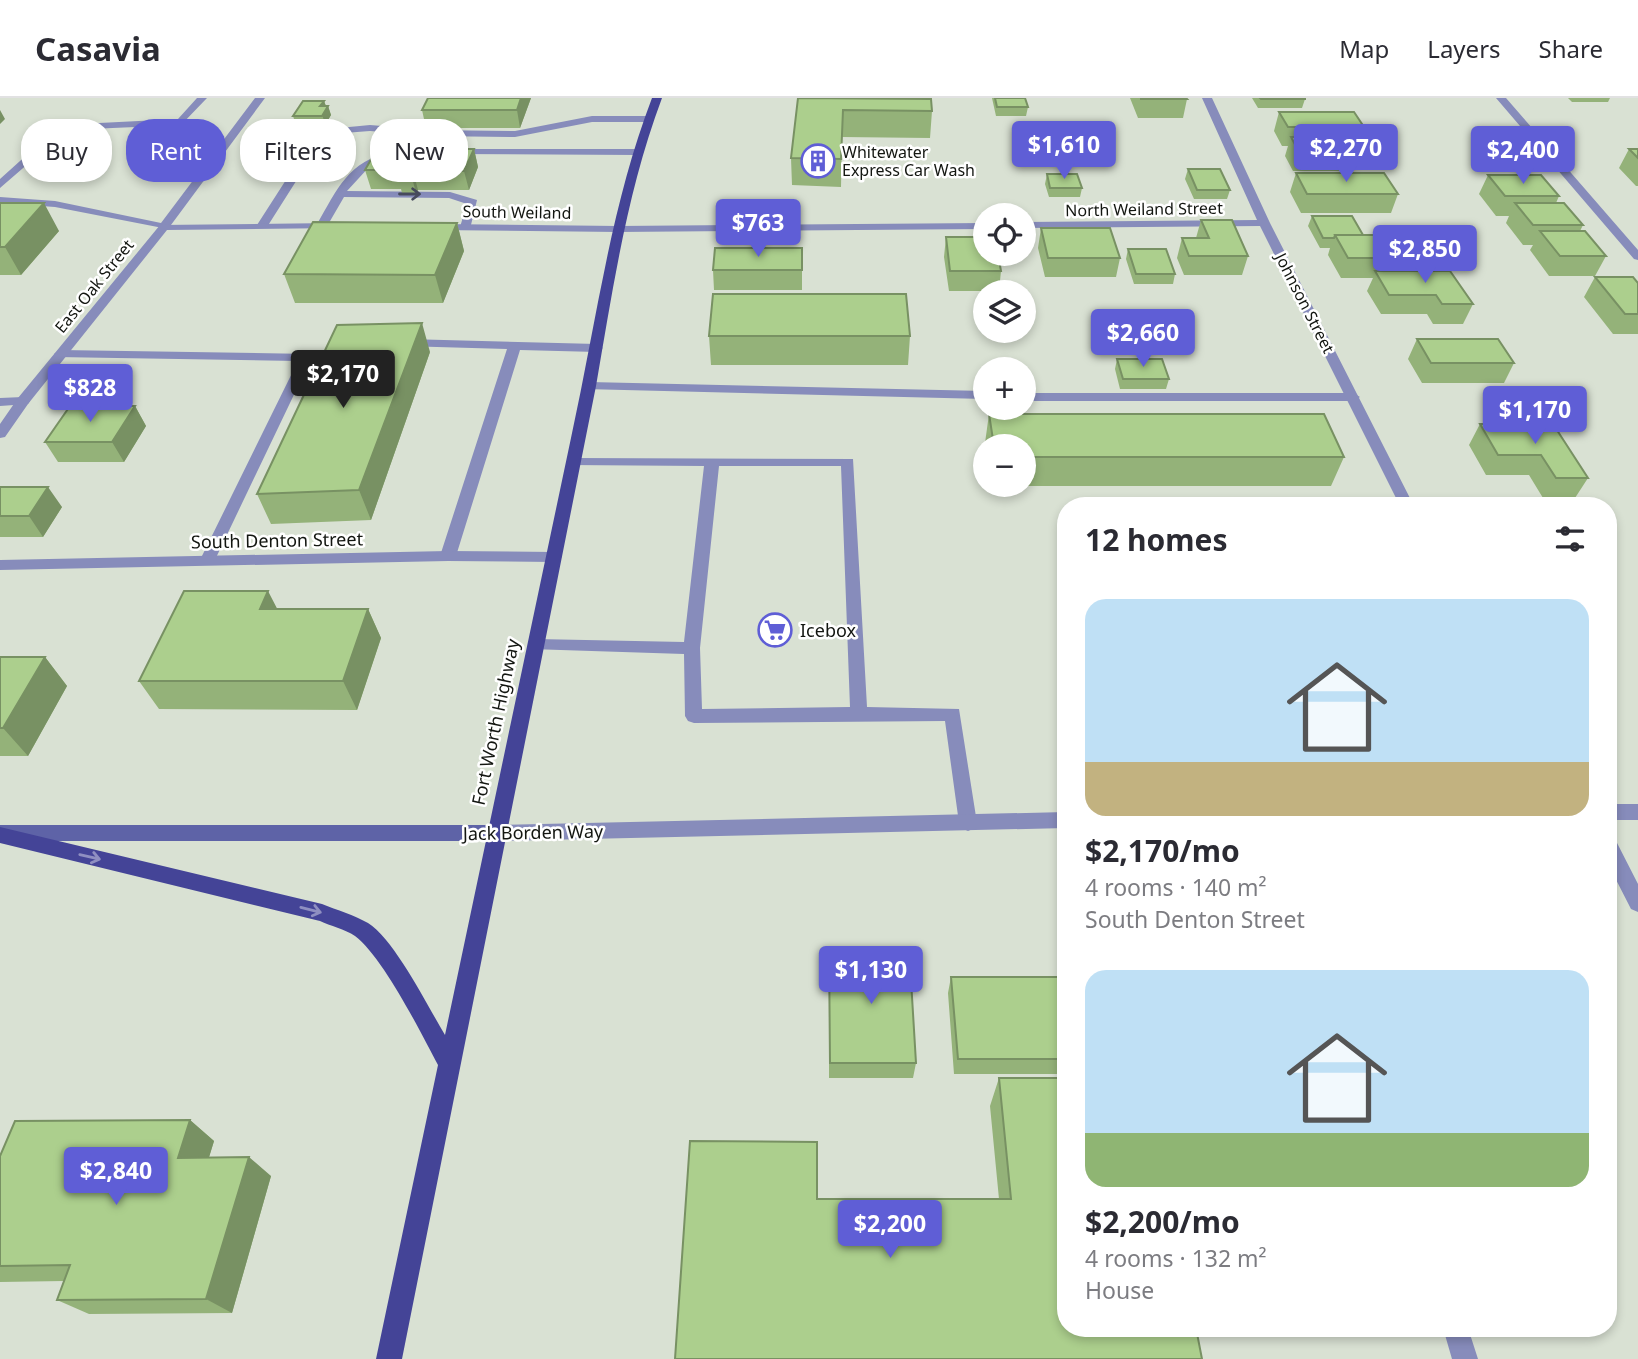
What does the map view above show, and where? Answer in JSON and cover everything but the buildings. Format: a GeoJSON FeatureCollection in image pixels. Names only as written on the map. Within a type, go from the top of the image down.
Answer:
{"type":"FeatureCollection","features":[{"type":"Feature","properties":{"kind":"main road","name":"Fort Worth Highway"},"geometry":{"type":"LineString","coordinates":[[389,1359],[597,348],[618,229],[638,152],[657,98]]}},
{"type":"Feature","properties":{"kind":"main road","name":"Jack Borden Way"},"geometry":{"type":"LineString","coordinates":[[0,834],[497,833]]}},
{"type":"Feature","properties":{"kind":"main road"},"geometry":{"type":"LineString","coordinates":[[0,834],[322,913],[362,930],[408,991],[450,1065]]}},
{"type":"Feature","properties":{"kind":"street"},"geometry":{"type":"LineString","coordinates":[[0,185],[64,127],[181,122],[202,98]]}},
{"type":"Feature","properties":{"kind":"street","name":"East Oak Street"},"geometry":{"type":"LineString","coordinates":[[0,434],[23,401],[164,227],[260,98]]}},
{"type":"Feature","properties":{"kind":"street","name":"Johnson Street"},"geometry":{"type":"LineString","coordinates":[[1207,98],[1264,223],[1403,497]]}},
{"type":"Feature","properties":{"kind":"street"},"geometry":{"type":"LineString","coordinates":[[1501,98],[1638,257]]}},
{"type":"Feature","properties":{"kind":"street"},"geometry":{"type":"LineString","coordinates":[[263,225],[315,143],[324,137],[359,127],[397,128],[427,133],[517,134],[540,132],[586,120],[648,119]]}},
{"type":"Feature","properties":{"kind":"street"},"geometry":{"type":"LineString","coordinates":[[468,152],[638,152]]}},
{"type":"Feature","properties":{"kind":"street"},"geometry":{"type":"LineString","coordinates":[[323,226],[358,167],[370,159]]}},
{"type":"Feature","properties":{"kind":"street"},"geometry":{"type":"LineString","coordinates":[[342,194],[450,195],[465,198],[473,202],[466,228]]}},
{"type":"Feature","properties":{"kind":"street"},"geometry":{"type":"LineString","coordinates":[[0,200],[55,204],[164,227],[349,226]]}},
{"type":"Feature","properties":{"kind":"street","name":"North Weiland Street"},"geometry":{"type":"LineString","coordinates":[[1036,225],[1264,223]]}},
{"type":"Feature","properties":{"kind":"street"},"geometry":{"type":"LineString","coordinates":[[618,229],[973,226]]}},
{"type":"Feature","properties":{"kind":"street","name":"South Weiland"},"geometry":{"type":"LineString","coordinates":[[427,227],[618,229]]}},
{"type":"Feature","properties":{"kind":"street"},"geometry":{"type":"LineString","coordinates":[[393,344],[515,344],[597,348]]}},
{"type":"Feature","properties":{"kind":"street"},"geometry":{"type":"LineString","coordinates":[[448,556],[515,344]]}},
{"type":"Feature","properties":{"kind":"street"},"geometry":{"type":"LineString","coordinates":[[60,355],[312,356],[208,561]]}},
{"type":"Feature","properties":{"kind":"street"},"geometry":{"type":"LineString","coordinates":[[589,386],[973,395]]}},
{"type":"Feature","properties":{"kind":"street"},"geometry":{"type":"LineString","coordinates":[[1036,397],[1353,397]]}},
{"type":"Feature","properties":{"kind":"street"},"geometry":{"type":"LineString","coordinates":[[0,402],[23,401]]}},
{"type":"Feature","properties":{"kind":"street"},"geometry":{"type":"LineString","coordinates":[[573,462],[848,462],[859,714]]}},
{"type":"Feature","properties":{"kind":"street"},"geometry":{"type":"LineString","coordinates":[[712,462],[692,648],[694,716],[953,714],[968,823]]}},
{"type":"Feature","properties":{"kind":"street","name":"South Denton Street"},"geometry":{"type":"LineString","coordinates":[[0,565],[448,556],[554,557]]}},
{"type":"Feature","properties":{"kind":"street"},"geometry":{"type":"LineString","coordinates":[[536,645],[692,648]]}},
{"type":"Feature","properties":{"kind":"street"},"geometry":{"type":"LineString","coordinates":[[1617,812],[1638,812]]}},
{"type":"Feature","properties":{"kind":"street","name":"Jack Borden Way"},"geometry":{"type":"LineString","coordinates":[[497,833],[1057,820]]}},
{"type":"Feature","properties":{"kind":"street"},"geometry":{"type":"LineString","coordinates":[[1617,862],[1638,903]]}},
{"type":"Feature","properties":{"kind":"street"},"geometry":{"type":"LineString","coordinates":[[1458,1337],[1465,1359]]}},
{"type":"Feature","properties":{"kind":"place","name":"Whitewater Express Car Wash"},"geometry":{"type":"Point","coordinates":[818,161]}},
{"type":"Feature","properties":{"kind":"place","name":"Icebox"},"geometry":{"type":"Point","coordinates":[775,630]}}]}
